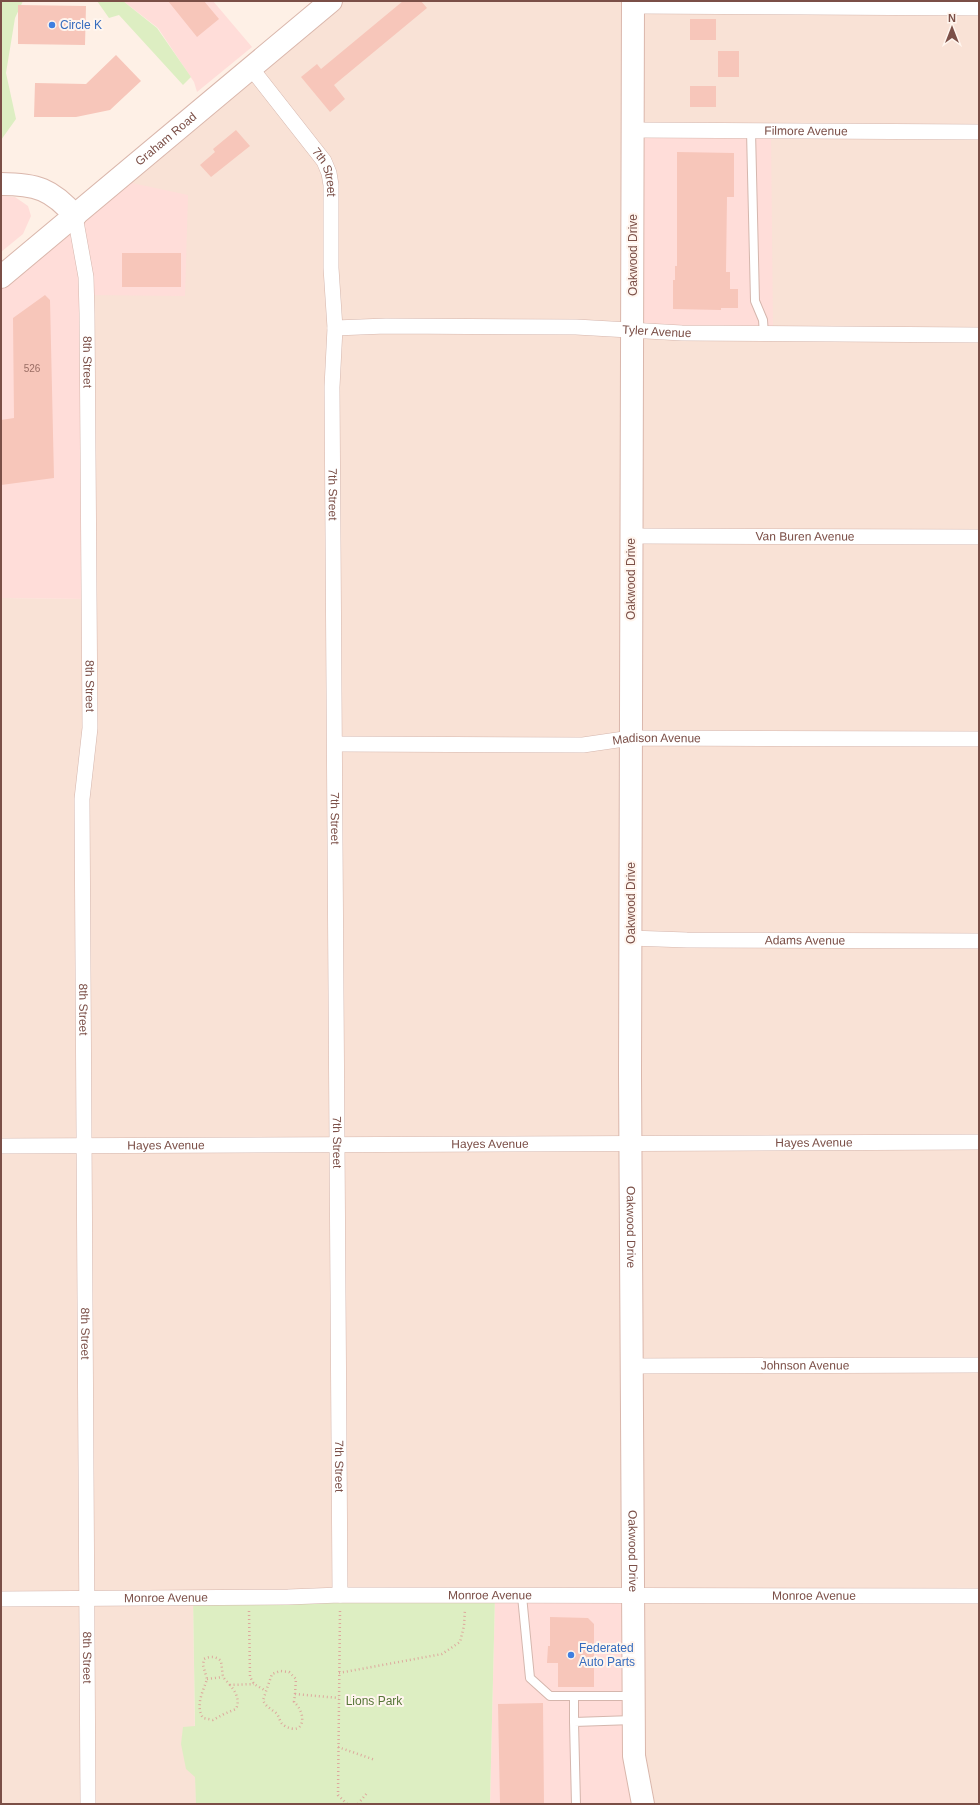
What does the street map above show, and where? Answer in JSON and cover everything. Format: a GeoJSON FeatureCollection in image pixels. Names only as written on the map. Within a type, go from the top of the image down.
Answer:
{"type":"FeatureCollection","features":[{"type":"Feature","properties":{"kind":"street","name":"Graham Road"},"geometry":{"type":"LineString","coordinates":[[1,277],[331,1]]}},
{"type":"Feature","properties":{"kind":"street"},"geometry":{"type":"LineString","coordinates":[[633,4],[979,8]]}},
{"type":"Feature","properties":{"kind":"street","name":"Oakwood Drive"},"geometry":{"type":"LineString","coordinates":[[633,4],[630,938],[633,1596],[634,1756],[643,1804]]}},
{"type":"Feature","properties":{"kind":"street","name":"7th Street"},"geometry":{"type":"LineString","coordinates":[[251,68],[324,162],[329,173],[331,268],[335,328],[332,387],[340,1595]]}},
{"type":"Feature","properties":{"kind":"street","name":"Filmore Avenue"},"geometry":{"type":"LineString","coordinates":[[633,130],[751,132],[979,132]]}},
{"type":"Feature","properties":{"kind":"street"},"geometry":{"type":"LineString","coordinates":[[1,184],[20,184],[51,192],[65,203],[75,216]]}},
{"type":"Feature","properties":{"kind":"street","name":"8th Street"},"geometry":{"type":"LineString","coordinates":[[75,216],[86,277],[87,321],[90,728],[82,799],[88,1804]]}},
{"type":"Feature","properties":{"kind":"street","name":"Tyler Avenue"},"geometry":{"type":"LineString","coordinates":[[335,328],[386,326],[576,327],[682,334],[979,335]]}},
{"type":"Feature","properties":{"kind":"street","name":"Van Buren Avenue"},"geometry":{"type":"LineString","coordinates":[[631,536],[979,537]]}},
{"type":"Feature","properties":{"kind":"street","name":"Madison Avenue"},"geometry":{"type":"LineString","coordinates":[[334,744],[583,745],[631,738],[979,739]]}},
{"type":"Feature","properties":{"kind":"street","name":"Adams Avenue"},"geometry":{"type":"LineString","coordinates":[[630,938],[695,940],[979,941]]}},
{"type":"Feature","properties":{"kind":"street","name":"Hayes Avenue"},"geometry":{"type":"LineString","coordinates":[[1,1146],[337,1143],[979,1142]]}},
{"type":"Feature","properties":{"kind":"street","name":"Johnson Avenue"},"geometry":{"type":"LineString","coordinates":[[632,1366],[979,1365]]}},
{"type":"Feature","properties":{"kind":"street","name":"Monroe Avenue"},"geometry":{"type":"LineString","coordinates":[[1,1599],[249,1598],[340,1595],[979,1596]]}},
{"type":"Feature","properties":{"kind":"lane"},"geometry":{"type":"LineString","coordinates":[[751,132],[755,301],[763,320],[764,334]]}},
{"type":"Feature","properties":{"kind":"lane"},"geometry":{"type":"LineString","coordinates":[[522,1596],[530,1678],[550,1696],[634,1696]]}},
{"type":"Feature","properties":{"kind":"lane"},"geometry":{"type":"LineString","coordinates":[[574,1696],[576,1804]]}},
{"type":"Feature","properties":{"kind":"lane"},"geometry":{"type":"LineString","coordinates":[[574,1722],[634,1720]]}},
{"type":"Feature","properties":{"kind":"path"},"geometry":{"type":"LineString","coordinates":[[339,1673],[442,1654],[452,1649],[460,1642],[464,1626],[466,1596]]}},
{"type":"Feature","properties":{"kind":"path"},"geometry":{"type":"LineString","coordinates":[[249,1598],[250,1678],[254,1684],[266,1691]]}},
{"type":"Feature","properties":{"kind":"path"},"geometry":{"type":"LineString","coordinates":[[340,1611],[338,1795],[347,1804]]}},
{"type":"Feature","properties":{"kind":"path"},"geometry":{"type":"LineString","coordinates":[[209,1657],[216,1657],[221,1661],[223,1678],[230,1685],[237,1697],[236,1709],[226,1712],[213,1720],[207,1720],[202,1716],[200,1703],[207,1679],[203,1662],[209,1657]]}},
{"type":"Feature","properties":{"kind":"path"},"geometry":{"type":"LineString","coordinates":[[276,1672],[289,1672],[296,1679],[295,1694],[294,1702],[302,1709],[303,1721],[300,1727],[285,1727],[278,1716],[264,1703],[263,1698],[272,1674],[276,1672]]}},
{"type":"Feature","properties":{"kind":"path"},"geometry":{"type":"LineString","coordinates":[[207,1679],[223,1678]]}},
{"type":"Feature","properties":{"kind":"path"},"geometry":{"type":"LineString","coordinates":[[230,1685],[254,1684]]}},
{"type":"Feature","properties":{"kind":"path"},"geometry":{"type":"LineString","coordinates":[[295,1694],[339,1698]]}},
{"type":"Feature","properties":{"kind":"path"},"geometry":{"type":"LineString","coordinates":[[338,1747],[375,1760]]}},
{"type":"Feature","properties":{"kind":"path"},"geometry":{"type":"LineString","coordinates":[[358,1804],[367,1793]]}},
{"type":"Feature","properties":{"kind":"shaded area"},"geometry":{"type":"Polygon","coordinates":[[[123,1],[213,1],[252,47],[197,92],[194,82],[158,28],[123,1]]]}},
{"type":"Feature","properties":{"kind":"shaded area"},"geometry":{"type":"Polygon","coordinates":[[[331,1],[979,1],[979,1804],[643,1804],[633,1596],[193,1598],[196,1804],[1,1804],[1,598],[89,599],[87,295],[185,295],[118,180],[331,1]]]}},
{"type":"Feature","properties":{"kind":"shaded area"},"geometry":{"type":"Polygon","coordinates":[[[633,130],[771,131],[773,334],[633,330],[633,130]]]}},
{"type":"Feature","properties":{"kind":"shaded area"},"geometry":{"type":"Polygon","coordinates":[[[118,180],[188,195],[185,296],[87,295],[89,599],[1,598],[1,277],[118,180]]]}},
{"type":"Feature","properties":{"kind":"shaded area"},"geometry":{"type":"Polygon","coordinates":[[[1,196],[15,197],[28,206],[31,216],[23,234],[1,252],[1,196]]]}},
{"type":"Feature","properties":{"kind":"shaded area"},"geometry":{"type":"Polygon","coordinates":[[[495,1596],[633,1596],[643,1804],[490,1804],[495,1596]]]}},
{"type":"Feature","properties":{"kind":"green space"},"geometry":{"type":"Polygon","coordinates":[[[1,1],[23,1],[15,18],[6,73],[16,119],[1,140],[1,1]]]}},
{"type":"Feature","properties":{"kind":"green space"},"geometry":{"type":"Polygon","coordinates":[[[97,1],[123,1],[157,28],[191,77],[183,85],[119,15],[109,18],[97,1]]]}},
{"type":"Feature","properties":{"kind":"green space","name":"Lions Park"},"geometry":{"type":"Polygon","coordinates":[[[495,1596],[490,1804],[196,1804],[195,1777],[186,1769],[181,1744],[183,1727],[195,1726],[193,1598],[495,1596]]]}},
{"type":"Feature","properties":{"kind":"building"},"geometry":{"type":"Polygon","coordinates":[[[168,1],[204,1],[219,19],[197,37],[168,1]]]}},
{"type":"Feature","properties":{"kind":"building"},"geometry":{"type":"Polygon","coordinates":[[[403,1],[421,1],[427,8],[334,85],[345,99],[330,112],[301,77],[317,64],[321,69],[403,1]]]}},
{"type":"Feature","properties":{"kind":"building","name":"Circle K"},"geometry":{"type":"Polygon","coordinates":[[[18,5],[86,6],[85,45],[18,44],[18,5]]]}},
{"type":"Feature","properties":{"kind":"building"},"geometry":{"type":"Polygon","coordinates":[[[690,19],[716,19],[716,40],[690,40],[690,19]]]}},
{"type":"Feature","properties":{"kind":"building"},"geometry":{"type":"Polygon","coordinates":[[[718,51],[739,51],[739,77],[718,77],[718,51]]]}},
{"type":"Feature","properties":{"kind":"building"},"geometry":{"type":"Polygon","coordinates":[[[116,55],[141,81],[110,110],[76,117],[34,117],[35,83],[86,84],[116,55]]]}},
{"type":"Feature","properties":{"kind":"building"},"geometry":{"type":"Polygon","coordinates":[[[690,86],[716,86],[716,107],[690,107],[690,86]]]}},
{"type":"Feature","properties":{"kind":"building"},"geometry":{"type":"Polygon","coordinates":[[[236,130],[250,146],[211,177],[200,165],[215,152],[213,149],[236,130]]]}},
{"type":"Feature","properties":{"kind":"building"},"geometry":{"type":"Polygon","coordinates":[[[677,152],[734,153],[734,197],[727,197],[726,272],[730,272],[730,289],[738,289],[738,308],[721,308],[721,310],[673,309],[673,280],[675,280],[675,266],[677,266],[677,152]]]}},
{"type":"Feature","properties":{"kind":"building"},"geometry":{"type":"Polygon","coordinates":[[[122,253],[181,253],[181,287],[122,287],[122,253]]]}},
{"type":"Feature","properties":{"kind":"building"},"geometry":{"type":"Polygon","coordinates":[[[45,295],[50,300],[54,478],[1,485],[1,420],[14,418],[13,318],[45,295]]]}},
{"type":"Feature","properties":{"kind":"building","name":"Federated Auto Parts"},"geometry":{"type":"Polygon","coordinates":[[[550,1617],[588,1618],[594,1624],[594,1687],[558,1687],[558,1663],[547,1663],[548,1646],[550,1646],[550,1617]]]}},
{"type":"Feature","properties":{"kind":"building"},"geometry":{"type":"Polygon","coordinates":[[[543,1703],[544,1804],[500,1804],[498,1704],[543,1703]]]}},
{"type":"Feature","properties":{"kind":"place","name":"Circle K"},"geometry":{"type":"Point","coordinates":[52,25]}},
{"type":"Feature","properties":{"kind":"place","name":"Federated Auto Parts"},"geometry":{"type":"Point","coordinates":[571,1655]}}]}
